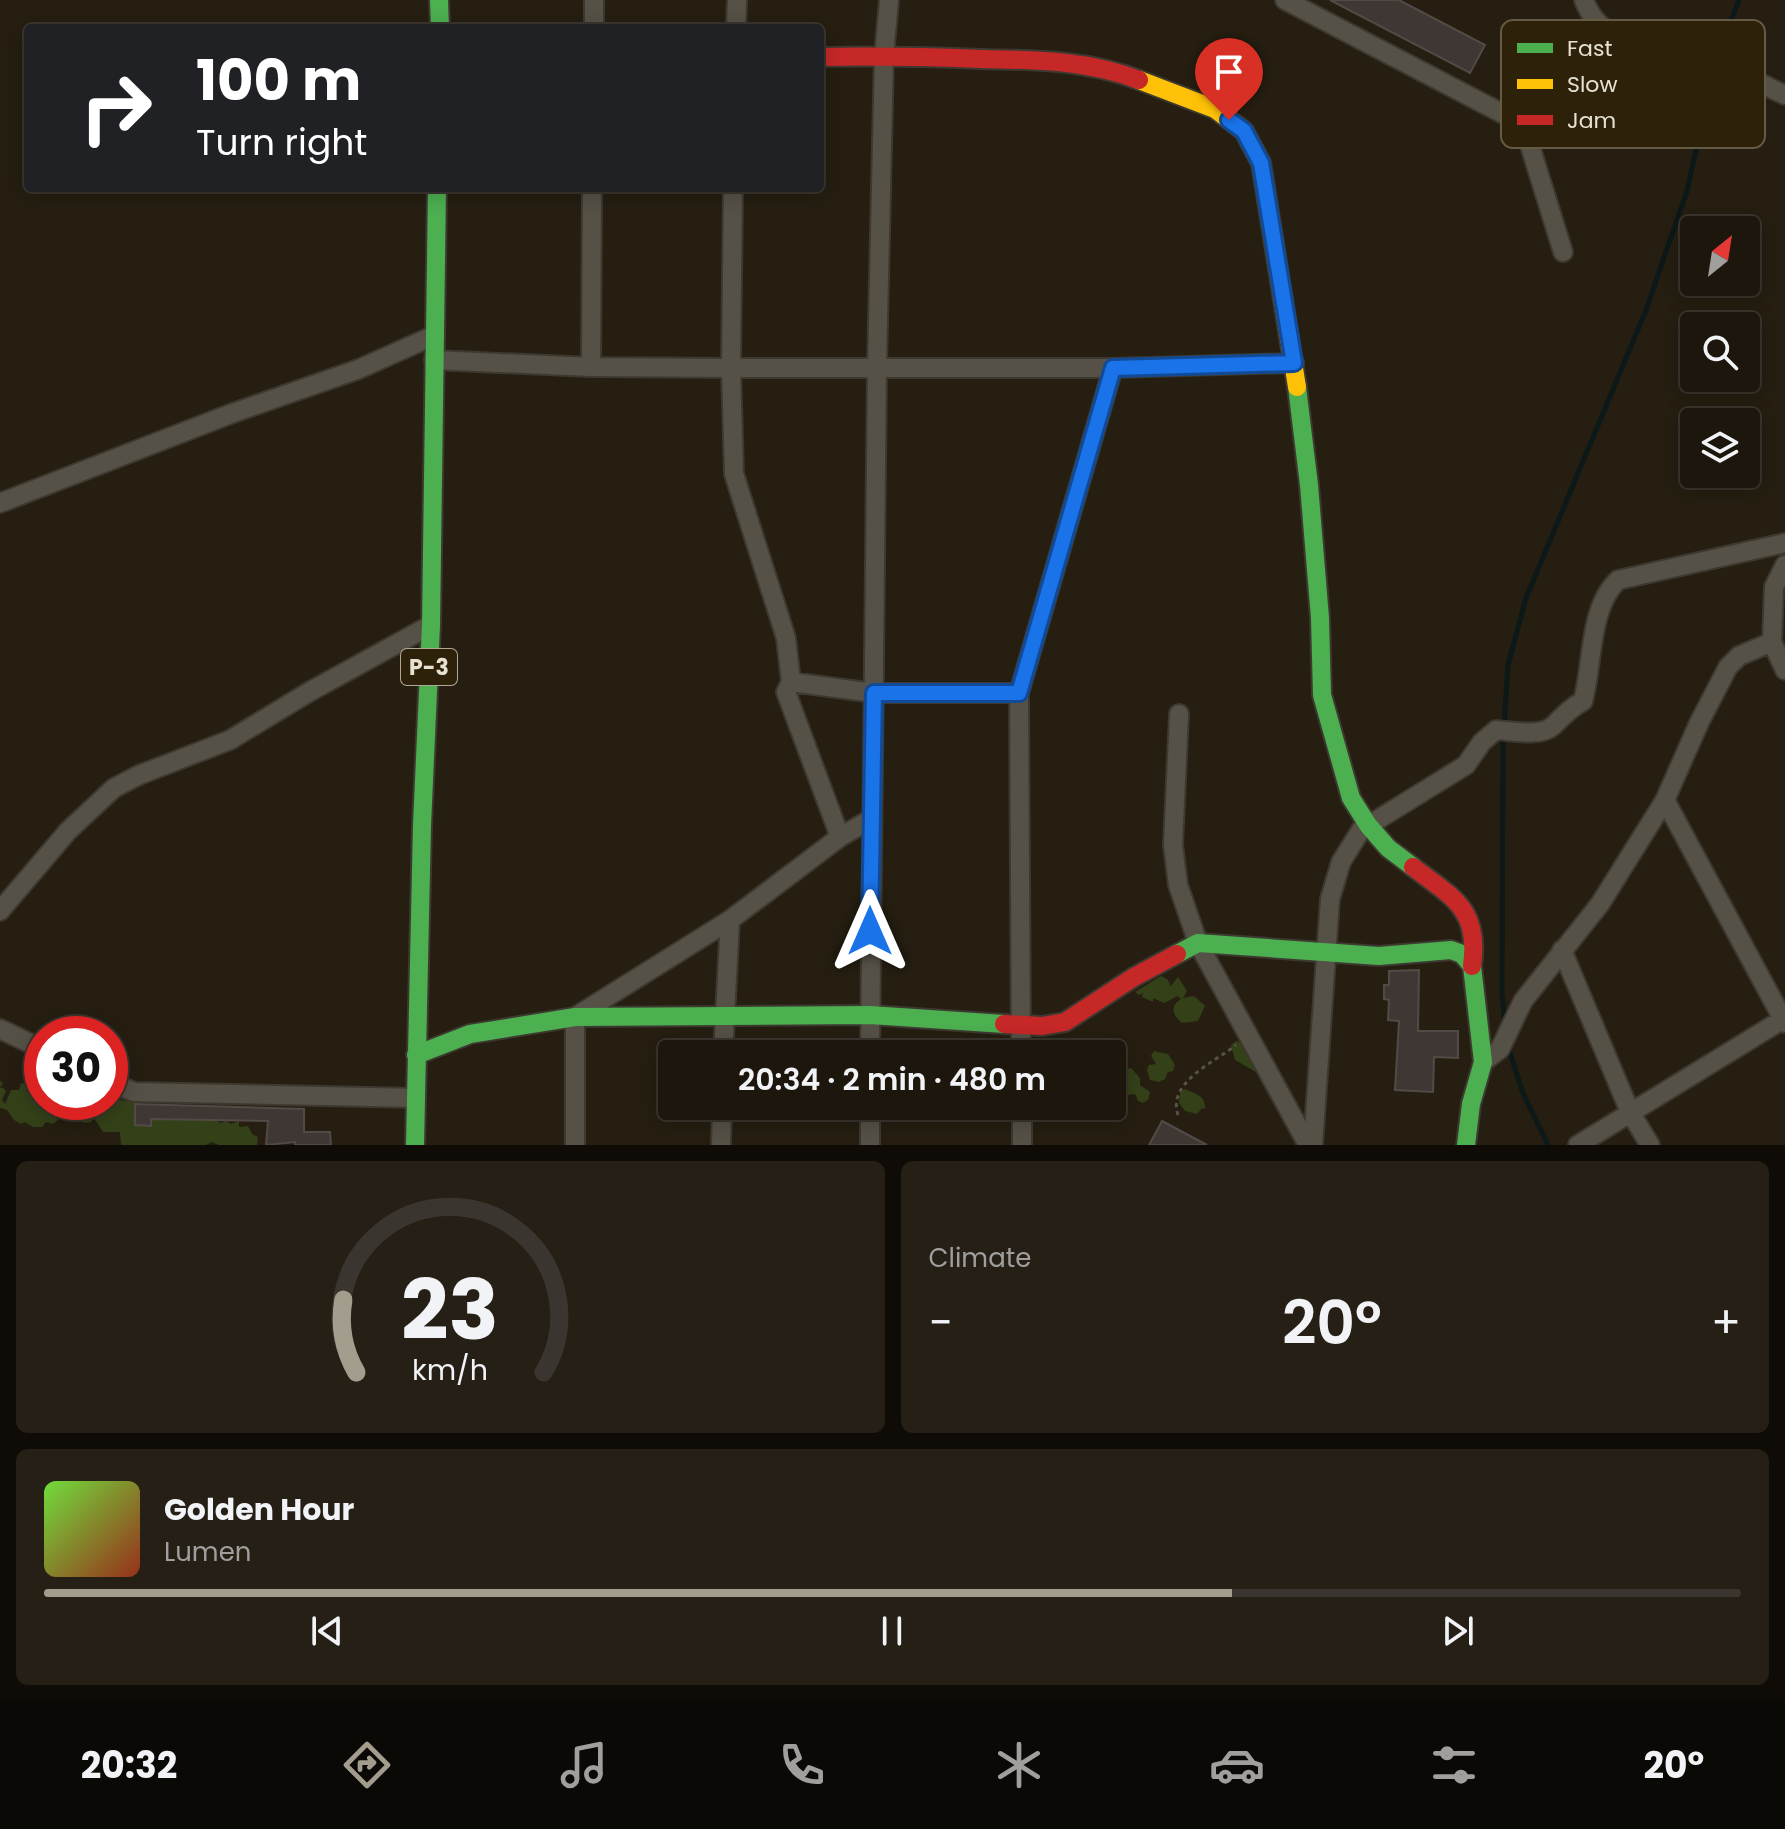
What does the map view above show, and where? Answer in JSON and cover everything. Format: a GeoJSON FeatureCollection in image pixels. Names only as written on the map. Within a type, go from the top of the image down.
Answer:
{"type":"FeatureCollection","features":[{"type":"Feature","properties":{"kind":"main road"},"geometry":{"type":"LineString","coordinates":[[439,0],[440,24]]}},
{"type":"Feature","properties":{"kind":"main road"},"geometry":{"type":"LineString","coordinates":[[824,57],[1057,61],[1109,68],[1215,109],[1244,131],[1261,163],[1294,363],[1309,485],[1320,618],[1322,695],[1351,798],[1388,848],[1450,896],[1467,914],[1473,928],[1475,946],[1472,966],[1483,1062],[1471,1104],[1466,1145]]}},
{"type":"Feature","properties":{"kind":"main road","name":"P-3"},"geometry":{"type":"LineString","coordinates":[[415,1145],[431,625],[437,192]]}},
{"type":"Feature","properties":{"kind":"main road"},"geometry":{"type":"LineString","coordinates":[[416,1055],[470,1034],[575,1017],[870,1015],[1042,1026],[1065,1022],[1134,977],[1198,943],[1379,956],[1451,950],[1462,954],[1472,966]]}},
{"type":"Feature","properties":{"kind":"street"},"geometry":{"type":"LineString","coordinates":[[594,0],[594,24]]}},
{"type":"Feature","properties":{"kind":"street"},"geometry":{"type":"LineString","coordinates":[[736,24],[737,0]]}},
{"type":"Feature","properties":{"kind":"street"},"geometry":{"type":"LineString","coordinates":[[870,1040],[877,366],[884,56],[889,0]]}},
{"type":"Feature","properties":{"kind":"street"},"geometry":{"type":"LineString","coordinates":[[1285,0],[1501,113]]}},
{"type":"Feature","properties":{"kind":"street"},"geometry":{"type":"LineString","coordinates":[[1584,0],[1589,13],[1596,20]]}},
{"type":"Feature","properties":{"kind":"street"},"geometry":{"type":"LineString","coordinates":[[1765,86],[1785,95]]}},
{"type":"Feature","properties":{"kind":"street"},"geometry":{"type":"LineString","coordinates":[[1531,148],[1563,252]]}},
{"type":"Feature","properties":{"kind":"street"},"geometry":{"type":"LineString","coordinates":[[591,367],[592,192]]}},
{"type":"Feature","properties":{"kind":"street"},"geometry":{"type":"LineString","coordinates":[[733,192],[731,368],[734,474],[786,638],[791,682],[786,692],[790,706],[808,746],[840,837]]}},
{"type":"Feature","properties":{"kind":"street"},"geometry":{"type":"LineString","coordinates":[[0,503],[242,409],[359,369],[435,335]]}},
{"type":"Feature","properties":{"kind":"street"},"geometry":{"type":"LineString","coordinates":[[434,360],[591,367],[731,368],[1113,368],[1294,363]]}},
{"type":"Feature","properties":{"kind":"street"},"geometry":{"type":"LineString","coordinates":[[1020,1040],[1019,693],[1113,368]]}},
{"type":"Feature","properties":{"kind":"street"},"geometry":{"type":"LineString","coordinates":[[1310,1145],[1329,951],[1330,899],[1341,862],[1361,830],[1466,765],[1482,742],[1496,730],[1532,732],[1551,728],[1560,717],[1583,701],[1589,679],[1592,642],[1607,590],[1618,580],[1785,543]]}},
{"type":"Feature","properties":{"kind":"street"},"geometry":{"type":"LineString","coordinates":[[1785,565],[1774,587],[1772,642],[1785,670]]}},
{"type":"Feature","properties":{"kind":"street"},"geometry":{"type":"LineString","coordinates":[[0,911],[68,831],[114,788],[139,775],[230,740],[309,692],[431,625]]}},
{"type":"Feature","properties":{"kind":"street"},"geometry":{"type":"LineString","coordinates":[[1483,1062],[1500,1049],[1523,1001],[1600,904],[1665,800],[1728,667],[1739,656],[1772,642]]}},
{"type":"Feature","properties":{"kind":"street"},"geometry":{"type":"LineString","coordinates":[[791,682],[874,693],[1019,693]]}},
{"type":"Feature","properties":{"kind":"street"},"geometry":{"type":"LineString","coordinates":[[1179,714],[1173,845],[1178,885],[1198,943],[1310,1145]]}},
{"type":"Feature","properties":{"kind":"street"},"geometry":{"type":"LineString","coordinates":[[1578,1145],[1784,1020],[1665,800]]}},
{"type":"Feature","properties":{"kind":"street"},"geometry":{"type":"LineString","coordinates":[[575,1145],[575,1017],[730,920],[840,837],[871,819]]}},
{"type":"Feature","properties":{"kind":"street"},"geometry":{"type":"LineString","coordinates":[[723,1040],[730,920]]}},
{"type":"Feature","properties":{"kind":"street"},"geometry":{"type":"LineString","coordinates":[[1562,950],[1630,1112],[1650,1145]]}},
{"type":"Feature","properties":{"kind":"street"},"geometry":{"type":"LineString","coordinates":[[0,1029],[24,1040]]}},
{"type":"Feature","properties":{"kind":"street"},"geometry":{"type":"LineString","coordinates":[[128,1090],[416,1098]]}},
{"type":"Feature","properties":{"kind":"street"},"geometry":{"type":"LineString","coordinates":[[721,1145],[722,1120]]}},
{"type":"Feature","properties":{"kind":"street"},"geometry":{"type":"LineString","coordinates":[[870,1120],[870,1145]]}},
{"type":"Feature","properties":{"kind":"street"},"geometry":{"type":"LineString","coordinates":[[1023,1120],[1024,1143]]}},
{"type":"Feature","properties":{"kind":"path"},"geometry":{"type":"LineString","coordinates":[[1178,1115],[1175,1100],[1183,1085],[1218,1055],[1248,1035]]}},
{"type":"Feature","properties":{"kind":"green space"},"geometry":{"type":"Polygon","coordinates":[[[1161,976],[1171,986],[1178,977],[1187,991],[1183,998],[1194,996],[1205,1006],[1198,1021],[1182,1023],[1176,1017],[1174,1008],[1181,999],[1178,996],[1164,1003],[1153,998],[1153,1002],[1142,997],[1143,993],[1139,995],[1135,992],[1161,976]]]}},
{"type":"Feature","properties":{"kind":"green space"},"geometry":{"type":"Polygon","coordinates":[[[1236,1041],[1247,1045],[1258,1070],[1256,1072],[1235,1060],[1231,1045],[1236,1041]]]}},
{"type":"Feature","properties":{"kind":"green space"},"geometry":{"type":"Polygon","coordinates":[[[1154,1051],[1168,1054],[1175,1065],[1173,1071],[1159,1082],[1150,1080],[1147,1070],[1149,1065],[1156,1064],[1151,1056],[1154,1051]]]}},
{"type":"Feature","properties":{"kind":"green space"},"geometry":{"type":"Polygon","coordinates":[[[1131,1068],[1140,1078],[1140,1085],[1150,1092],[1148,1100],[1143,1103],[1138,1101],[1135,1094],[1126,1093],[1126,1070],[1131,1068]]]}},
{"type":"Feature","properties":{"kind":"green space"},"geometry":{"type":"Polygon","coordinates":[[[21,1083],[24,1084],[24,1120],[58,1120],[53,1124],[46,1122],[42,1127],[33,1127],[14,1120],[7,1110],[0,1108],[0,1088],[6,1091],[2,1100],[5,1104],[11,1090],[19,1090],[21,1083]]]}},
{"type":"Feature","properties":{"kind":"green space"},"geometry":{"type":"Polygon","coordinates":[[[1184,1089],[1201,1098],[1205,1109],[1202,1108],[1197,1114],[1185,1111],[1179,1103],[1180,1093],[1184,1089]]]}},
{"type":"Feature","properties":{"kind":"green space"},"geometry":{"type":"Polygon","coordinates":[[[136,1099],[141,1104],[139,1125],[151,1126],[151,1119],[197,1120],[204,1114],[221,1123],[239,1121],[239,1127],[248,1126],[252,1134],[258,1137],[257,1145],[219,1145],[212,1142],[206,1145],[121,1145],[120,1132],[103,1132],[95,1120],[128,1120],[128,1101],[136,1099]]]}},
{"type":"Feature","properties":{"kind":"building"},"geometry":{"type":"Polygon","coordinates":[[[1330,0],[1399,0],[1485,45],[1470,73],[1330,0]]]}},
{"type":"Feature","properties":{"kind":"building"},"geometry":{"type":"Polygon","coordinates":[[[1419,970],[1418,1031],[1458,1031],[1458,1058],[1434,1057],[1433,1092],[1395,1090],[1399,1021],[1388,1020],[1389,1000],[1384,999],[1384,985],[1389,985],[1389,971],[1419,970]]]}},
{"type":"Feature","properties":{"kind":"building"},"geometry":{"type":"Polygon","coordinates":[[[135,1104],[304,1109],[304,1132],[330,1132],[331,1145],[295,1145],[295,1142],[266,1145],[268,1121],[151,1119],[151,1126],[135,1125],[135,1104]]]}},
{"type":"Feature","properties":{"kind":"building"},"geometry":{"type":"Polygon","coordinates":[[[1162,1121],[1207,1145],[1149,1145],[1162,1121]]]}},
{"type":"Feature","properties":{"kind":"waterway"},"geometry":{"type":"LineString","coordinates":[[1731,20],[1739,0]]}},
{"type":"Feature","properties":{"kind":"waterway"},"geometry":{"type":"LineString","coordinates":[[1504,726],[1508,665],[1526,598],[1646,310],[1687,191],[1697,148]]}},
{"type":"Feature","properties":{"kind":"waterway"},"geometry":{"type":"LineString","coordinates":[[1503,736],[1502,993],[1505,1026]]}},
{"type":"Feature","properties":{"kind":"waterway"},"geometry":{"type":"LineString","coordinates":[[1508,1047],[1523,1093],[1548,1145]]}},
{"type":"Feature","properties":{"kind":"traffic: fast"},"geometry":{"type":"LineString","coordinates":[[439,0],[440,24]]}},
{"type":"Feature","properties":{"kind":"traffic: fast"},"geometry":{"type":"LineString","coordinates":[[415,1145],[422,825],[431,625],[437,192]]}},
{"type":"Feature","properties":{"kind":"traffic: fast"},"geometry":{"type":"LineString","coordinates":[[1297,387],[1320,618],[1322,695],[1351,798],[1388,848],[1413,867]]}},
{"type":"Feature","properties":{"kind":"traffic: fast"},"geometry":{"type":"LineString","coordinates":[[1177,954],[1198,943],[1379,956],[1451,950],[1462,954],[1472,966],[1483,1062],[1471,1104],[1466,1145]]}},
{"type":"Feature","properties":{"kind":"traffic: fast"},"geometry":{"type":"LineString","coordinates":[[416,1055],[470,1034],[575,1017],[870,1015],[1004,1024]]}},
{"type":"Feature","properties":{"kind":"traffic: slow"},"geometry":{"type":"LineString","coordinates":[[1139,80],[1215,109],[1244,131],[1261,163],[1297,387]]}},
{"type":"Feature","properties":{"kind":"traffic: jam"},"geometry":{"type":"LineString","coordinates":[[824,57],[1041,61],[1100,68],[1139,80]]}},
{"type":"Feature","properties":{"kind":"traffic: jam"},"geometry":{"type":"LineString","coordinates":[[1413,867],[1451,897],[1467,918],[1472,931],[1472,966]]}},
{"type":"Feature","properties":{"kind":"traffic: jam"},"geometry":{"type":"LineString","coordinates":[[1004,1024],[1042,1026],[1065,1022],[1134,977],[1177,954]]}},
{"type":"Feature","properties":{"kind":"route"},"geometry":{"type":"LineString","coordinates":[[870,931],[874,693],[1019,693],[1113,368],[1294,363],[1261,163],[1244,131],[1229,120]]}}]}
